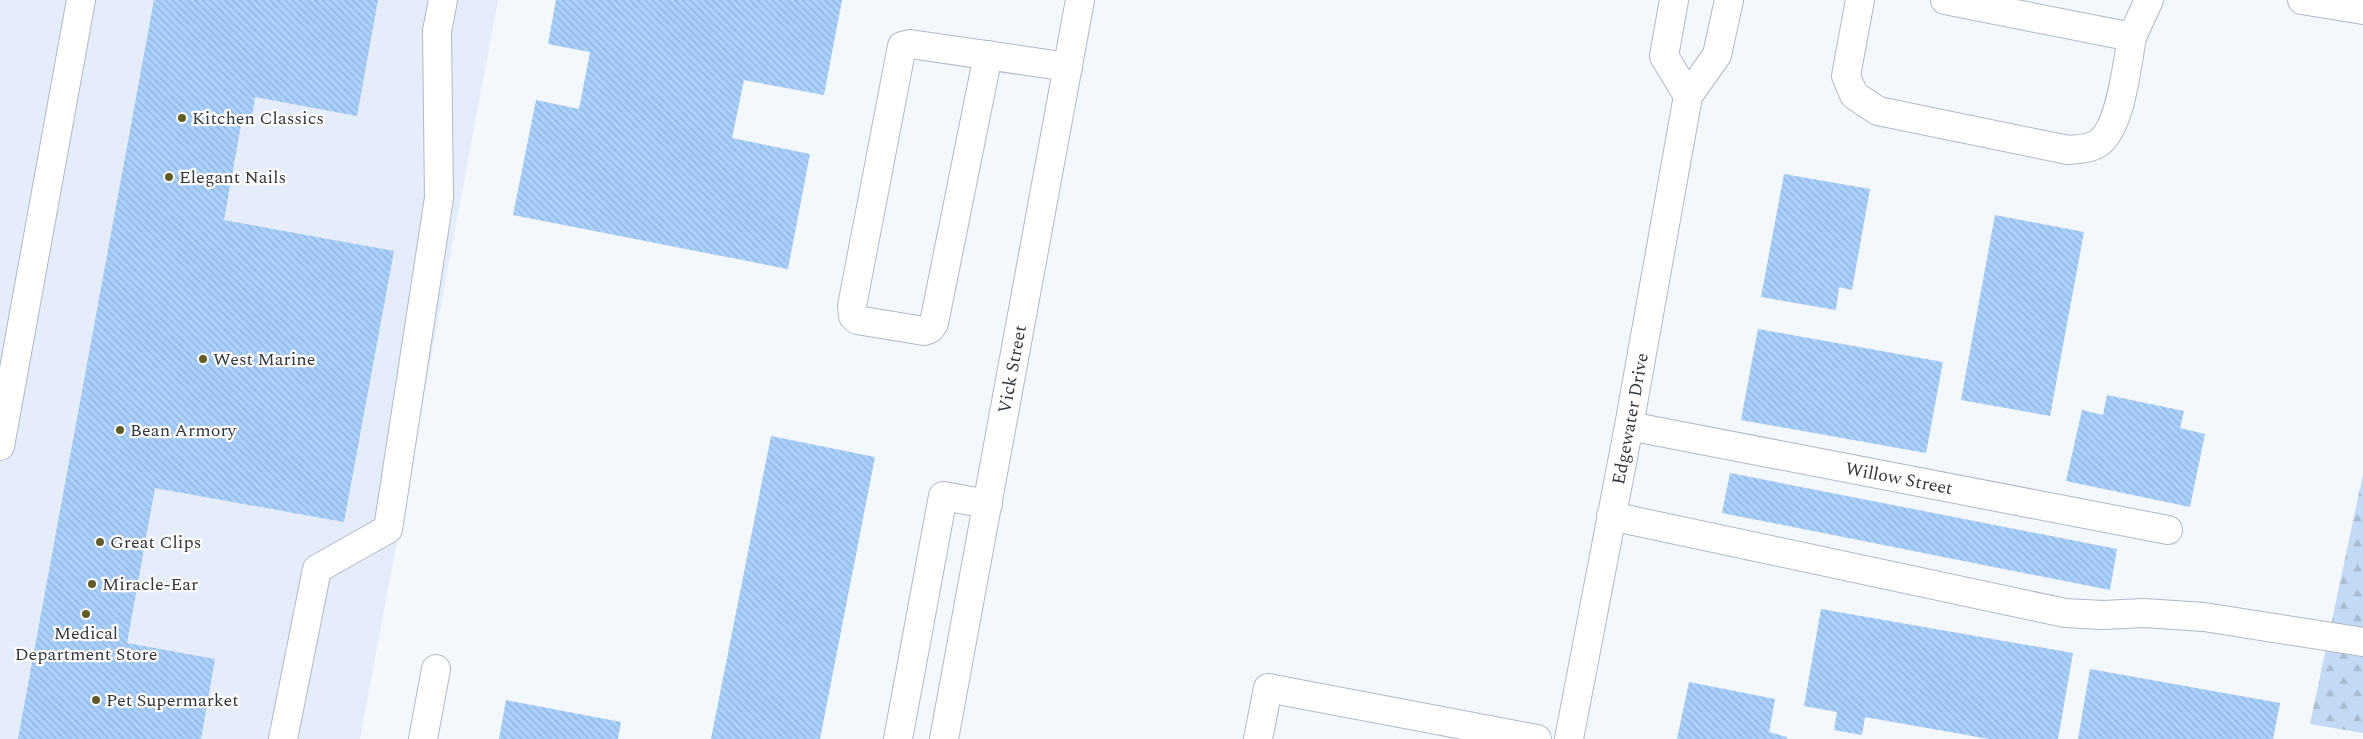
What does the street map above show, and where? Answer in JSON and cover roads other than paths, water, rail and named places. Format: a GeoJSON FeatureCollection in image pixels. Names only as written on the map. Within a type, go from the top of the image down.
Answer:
{"type":"FeatureCollection","features":[{"type":"Feature","properties":{"kind":"street"},"geometry":{"type":"LineString","coordinates":[[0,446],[81,0]]}},
{"type":"Feature","properties":{"kind":"street"},"geometry":{"type":"LineString","coordinates":[[283,739],[317,570],[388,528],[439,198],[437,31],[443,0]]}},
{"type":"Feature","properties":{"kind":"street","name":"Vick Street"},"geometry":{"type":"LineString","coordinates":[[944,739],[1080,0]]}},
{"type":"Feature","properties":{"kind":"street"},"geometry":{"type":"LineString","coordinates":[[1674,0],[1664,56],[1688,96]]}},
{"type":"Feature","properties":{"kind":"street","name":"Edgewater Drive"},"geometry":{"type":"LineString","coordinates":[[1569,739],[1629,426],[1688,96],[1716,56],[1729,0]]}},
{"type":"Feature","properties":{"kind":"street"},"geometry":{"type":"LineString","coordinates":[[1860,0],[1846,76],[1854,94],[1878,111],[2068,150],[2096,145],[2108,133],[2116,116],[2132,37],[2149,0]]}},
{"type":"Feature","properties":{"kind":"street"},"geometry":{"type":"LineString","coordinates":[[1945,0],[2132,37]]}},
{"type":"Feature","properties":{"kind":"street"},"geometry":{"type":"LineString","coordinates":[[2302,0],[2363,10]]}},
{"type":"Feature","properties":{"kind":"street"},"geometry":{"type":"LineString","coordinates":[[988,55],[934,323],[930,329],[924,332],[857,320],[853,316],[852,306],[902,46],[910,44],[988,55],[1068,67]]}},
{"type":"Feature","properties":{"kind":"street","name":"Willow Street"},"geometry":{"type":"LineString","coordinates":[[1629,426],[2168,530]]}},
{"type":"Feature","properties":{"kind":"street"},"geometry":{"type":"LineString","coordinates":[[898,739],[943,496],[988,504]]}},
{"type":"Feature","properties":{"kind":"street"},"geometry":{"type":"LineString","coordinates":[[1611,516],[2065,613],[2103,615],[2144,613],[2204,617],[2363,642]]}},
{"type":"Feature","properties":{"kind":"street"},"geometry":{"type":"LineString","coordinates":[[424,739],[436,669]]}},
{"type":"Feature","properties":{"kind":"street"},"geometry":{"type":"LineString","coordinates":[[1258,739],[1268,688],[1537,739]]}},
{"type":"Feature","properties":{"kind":"place","name":"Kitchen Classics"},"geometry":{"type":"Point","coordinates":[182,118]}},
{"type":"Feature","properties":{"kind":"place","name":"Elegant Nails"},"geometry":{"type":"Point","coordinates":[169,177]}},
{"type":"Feature","properties":{"kind":"place","name":"West Marine"},"geometry":{"type":"Point","coordinates":[203,359]}},
{"type":"Feature","properties":{"kind":"place","name":"Bean Armory"},"geometry":{"type":"Point","coordinates":[120,430]}},
{"type":"Feature","properties":{"kind":"place","name":"Great Clips"},"geometry":{"type":"Point","coordinates":[100,542]}},
{"type":"Feature","properties":{"kind":"place","name":"Miracle-Ear"},"geometry":{"type":"Point","coordinates":[92,584]}},
{"type":"Feature","properties":{"kind":"place","name":"Medical Department Store"},"geometry":{"type":"Point","coordinates":[86,614]}},
{"type":"Feature","properties":{"kind":"place","name":"Pet Supermarket"},"geometry":{"type":"Point","coordinates":[96,700]}}]}
